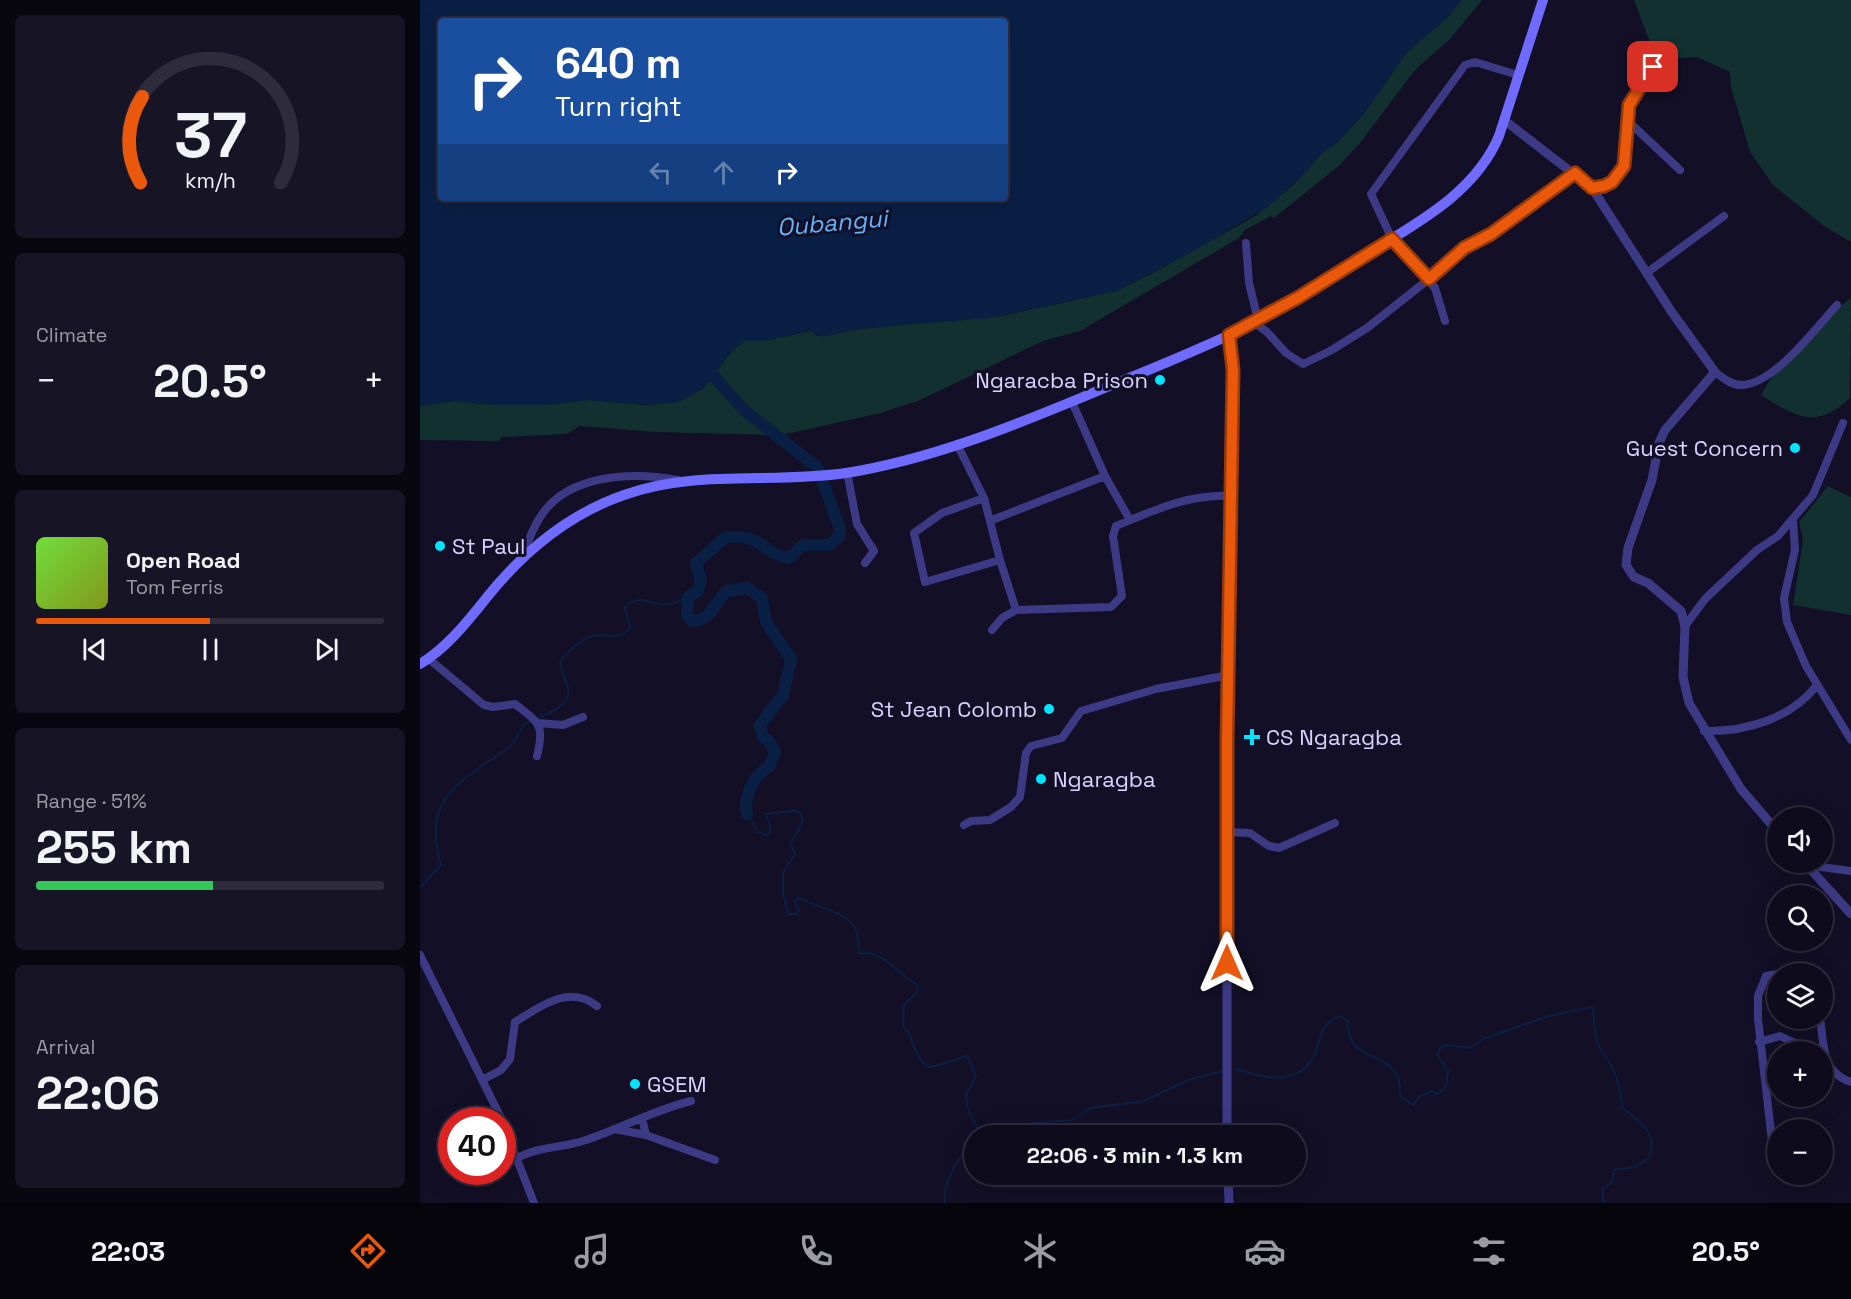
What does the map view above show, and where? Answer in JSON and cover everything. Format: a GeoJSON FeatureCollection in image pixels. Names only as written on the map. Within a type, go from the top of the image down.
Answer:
{"type":"FeatureCollection","features":[{"type":"Feature","properties":{"kind":"main road"},"geometry":{"type":"LineString","coordinates":[[425,661],[463,625],[521,559],[541,542],[590,510],[623,495],[682,480],[845,473],[957,444],[1072,402],[1229,335],[1299,297],[1392,239],[1458,193],[1473,178],[1492,151],[1543,0]]}},
{"type":"Feature","properties":{"kind":"street"},"geometry":{"type":"LineString","coordinates":[[1592,188],[1612,182],[1624,166],[1630,123],[1629,105],[1660,55]]}},
{"type":"Feature","properties":{"kind":"street"},"geometry":{"type":"LineString","coordinates":[[1445,321],[1439,298],[1429,279],[1392,239],[1371,199],[1372,191],[1465,65],[1475,62],[1518,75]]}},
{"type":"Feature","properties":{"kind":"street"},"geometry":{"type":"LineString","coordinates":[[1504,120],[1592,188],[1671,311],[1715,372],[1727,381],[1741,385],[1771,374],[1837,305]]}},
{"type":"Feature","properties":{"kind":"street"},"geometry":{"type":"LineString","coordinates":[[1630,123],[1680,170]]}},
{"type":"Feature","properties":{"kind":"street"},"geometry":{"type":"LineString","coordinates":[[1246,243],[1249,284],[1256,321],[1286,353],[1303,364],[1330,351],[1367,328],[1464,248],[1491,234],[1575,173]]}},
{"type":"Feature","properties":{"kind":"street"},"geometry":{"type":"LineString","coordinates":[[1648,272],[1724,216]]}},
{"type":"Feature","properties":{"kind":"street"},"geometry":{"type":"LineString","coordinates":[[1227,1125],[1226,832],[1233,370],[1229,335]]}},
{"type":"Feature","properties":{"kind":"street"},"geometry":{"type":"LineString","coordinates":[[1715,372],[1665,430],[1659,442],[1652,480],[1628,548],[1626,565],[1634,577],[1648,583],[1681,611],[1685,626],[1683,676],[1689,703],[1741,789],[1767,819]]}},
{"type":"Feature","properties":{"kind":"street"},"geometry":{"type":"LineString","coordinates":[[1072,402],[1105,476],[1130,520]]}},
{"type":"Feature","properties":{"kind":"street"},"geometry":{"type":"LineString","coordinates":[[1685,626],[1705,599],[1793,520],[1813,495],[1843,423]]}},
{"type":"Feature","properties":{"kind":"street"},"geometry":{"type":"LineString","coordinates":[[957,444],[984,498],[992,520],[1000,560],[1016,610]]}},
{"type":"Feature","properties":{"kind":"street"},"geometry":{"type":"LineString","coordinates":[[845,473],[857,524],[874,551],[865,563]]}},
{"type":"Feature","properties":{"kind":"street"},"geometry":{"type":"LineString","coordinates":[[521,559],[539,517],[555,500],[571,490],[602,480],[647,475],[682,480]]}},
{"type":"Feature","properties":{"kind":"street"},"geometry":{"type":"LineString","coordinates":[[992,520],[1105,476]]}},
{"type":"Feature","properties":{"kind":"street"},"geometry":{"type":"LineString","coordinates":[[992,630],[1002,618],[1016,610],[1111,607],[1122,596],[1113,536],[1116,526],[1171,503],[1208,495],[1231,496]]}},
{"type":"Feature","properties":{"kind":"street"},"geometry":{"type":"LineString","coordinates":[[984,498],[942,513],[914,533],[925,582],[1000,560]]}},
{"type":"Feature","properties":{"kind":"street"},"geometry":{"type":"LineString","coordinates":[[1793,520],[1795,550],[1784,607],[1793,637],[1817,685],[1851,740]]}},
{"type":"Feature","properties":{"kind":"street"},"geometry":{"type":"LineString","coordinates":[[425,661],[484,705],[493,707],[515,704],[535,720],[563,725],[583,717]]}},
{"type":"Feature","properties":{"kind":"street"},"geometry":{"type":"LineString","coordinates":[[964,825],[971,821],[990,820],[1011,807],[1020,797],[1026,753],[1031,746],[1062,738],[1081,711],[1156,689],[1229,675]]}},
{"type":"Feature","properties":{"kind":"street"},"geometry":{"type":"LineString","coordinates":[[1704,731],[1720,732],[1772,721],[1817,685]]}},
{"type":"Feature","properties":{"kind":"street"},"geometry":{"type":"LineString","coordinates":[[535,720],[542,737],[537,756]]}},
{"type":"Feature","properties":{"kind":"street"},"geometry":{"type":"LineString","coordinates":[[1226,832],[1250,833],[1269,846],[1279,848],[1335,823]]}},
{"type":"Feature","properties":{"kind":"street"},"geometry":{"type":"LineString","coordinates":[[1833,868],[1851,871]]}},
{"type":"Feature","properties":{"kind":"street"},"geometry":{"type":"LineString","coordinates":[[1813,873],[1851,914]]}},
{"type":"Feature","properties":{"kind":"street"},"geometry":{"type":"LineString","coordinates":[[420,955],[496,1107]]}},
{"type":"Feature","properties":{"kind":"street"},"geometry":{"type":"LineString","coordinates":[[1767,976],[1758,996],[1760,1042],[1769,1119]]}},
{"type":"Feature","properties":{"kind":"street"},"geometry":{"type":"LineString","coordinates":[[483,1079],[506,1065],[514,1043],[512,1029],[515,1022],[569,994],[589,999],[597,1006]]}},
{"type":"Feature","properties":{"kind":"street"},"geometry":{"type":"LineString","coordinates":[[1760,1042],[1780,1036],[1791,1041]]}},
{"type":"Feature","properties":{"kind":"street"},"geometry":{"type":"LineString","coordinates":[[1833,1071],[1851,1082]]}},
{"type":"Feature","properties":{"kind":"street"},"geometry":{"type":"LineString","coordinates":[[519,1157],[543,1147],[572,1144],[614,1130],[665,1107],[691,1101]]}},
{"type":"Feature","properties":{"kind":"street"},"geometry":{"type":"LineString","coordinates":[[642,1118],[646,1135]]}},
{"type":"Feature","properties":{"kind":"street"},"geometry":{"type":"LineString","coordinates":[[614,1130],[646,1135],[715,1160]]}},
{"type":"Feature","properties":{"kind":"street"},"geometry":{"type":"LineString","coordinates":[[516,1151],[534,1203]]}},
{"type":"Feature","properties":{"kind":"street"},"geometry":{"type":"LineString","coordinates":[[1228,1185],[1229,1203]]}},
{"type":"Feature","properties":{"kind":"green space"},"geometry":{"type":"Polygon","coordinates":[[[1461,0],[1482,0],[1449,40],[1414,71],[1360,143],[1340,165],[1274,218],[1271,216],[1245,230],[1239,238],[1080,331],[1043,341],[918,401],[880,413],[774,435],[656,432],[580,426],[567,434],[502,437],[499,441],[420,440],[420,406],[455,401],[496,405],[545,405],[589,400],[645,405],[678,402],[704,388],[732,351],[744,341],[763,341],[811,331],[818,336],[859,329],[1006,315],[1116,291],[1255,216],[1293,185],[1321,154],[1339,141],[1366,111],[1406,53],[1449,16],[1461,0]]]}},
{"type":"Feature","properties":{"kind":"green space"},"geometry":{"type":"Polygon","coordinates":[[[1634,0],[1851,0],[1851,242],[1824,226],[1773,185],[1750,152],[1731,87],[1730,72],[1697,57],[1671,59],[1653,50],[1634,0]]]}},
{"type":"Feature","properties":{"kind":"green space"},"geometry":{"type":"Polygon","coordinates":[[[1851,298],[1850,398],[1827,414],[1806,417],[1785,409],[1761,395],[1779,367],[1801,342],[1851,298]]]}},
{"type":"Feature","properties":{"kind":"green space"},"geometry":{"type":"Polygon","coordinates":[[[1828,486],[1851,497],[1851,615],[1793,605],[1803,540],[1799,522],[1828,486]]]}},
{"type":"Feature","properties":{"kind":"water","name":"Oubangui"},"geometry":{"type":"Polygon","coordinates":[[[420,0],[1461,0],[1449,16],[1406,53],[1366,111],[1339,141],[1321,154],[1306,172],[1269,206],[1183,257],[1116,291],[990,318],[859,329],[822,337],[811,331],[763,341],[744,341],[732,351],[704,388],[678,402],[645,405],[589,400],[545,405],[496,405],[455,401],[420,406],[420,0]]]}},
{"type":"Feature","properties":{"kind":"waterway"},"geometry":{"type":"LineString","coordinates":[[703,364],[744,410],[818,468],[840,529],[840,536],[829,545],[803,545],[789,558],[774,553],[749,539],[726,537],[696,563],[701,580],[698,591],[688,597],[687,616],[692,621],[704,618],[727,591],[747,588],[762,598],[766,622],[791,659],[783,695],[760,725],[763,737],[769,741],[775,752],[769,767],[758,775],[750,788],[746,801],[747,814]]}},
{"type":"Feature","properties":{"kind":"waterway"},"geometry":{"type":"LineString","coordinates":[[420,888],[441,865],[436,842],[436,822],[441,806],[450,793],[462,781],[511,745],[525,724],[553,711],[565,702],[568,688],[560,661],[577,644],[589,637],[621,635],[630,628],[625,608],[629,603],[640,600],[670,604],[688,597]]}},
{"type":"Feature","properties":{"kind":"waterway"},"geometry":{"type":"LineString","coordinates":[[747,814],[758,832],[767,836],[771,829],[766,814],[800,812],[803,821],[791,844],[795,854],[783,873],[783,893],[788,914],[797,914],[799,910],[794,901],[800,898],[835,912],[848,920],[856,929],[860,954],[869,953],[882,958],[917,985],[918,991],[904,1005],[903,1026],[911,1037],[921,1061],[929,1067],[967,1056],[976,1075],[967,1093],[967,1104],[982,1135],[1033,1123],[1072,1120],[1091,1108],[1144,1101],[1188,1080],[1223,1071]]}},
{"type":"Feature","properties":{"kind":"waterway"},"geometry":{"type":"LineString","coordinates":[[1236,1069],[1275,1078],[1303,1070],[1314,1055],[1322,1031],[1339,1016],[1348,1021],[1349,1034],[1359,1050],[1392,1068],[1399,1079],[1400,1095],[1413,1105],[1420,1096],[1432,1091],[1438,1094],[1446,1087],[1448,1071],[1438,1056],[1440,1048],[1446,1045],[1470,1048],[1483,1039],[1549,1016],[1592,1007],[1596,1039],[1616,1075],[1622,1107],[1641,1123],[1650,1134],[1652,1141],[1649,1158],[1635,1167],[1614,1170],[1612,1182],[1603,1189],[1603,1203]]}},
{"type":"Feature","properties":{"kind":"waterway"},"geometry":{"type":"LineString","coordinates":[[945,1203],[949,1178],[964,1153]]}},
{"type":"Feature","properties":{"kind":"place","name":"Ngaracba Prison"},"geometry":{"type":"Point","coordinates":[1160,380]}},
{"type":"Feature","properties":{"kind":"place","name":"Guest Concern"},"geometry":{"type":"Point","coordinates":[1795,448]}},
{"type":"Feature","properties":{"kind":"place","name":"St Paul"},"geometry":{"type":"Point","coordinates":[440,546]}},
{"type":"Feature","properties":{"kind":"place","name":"St Jean Colomb"},"geometry":{"type":"Point","coordinates":[1049,709]}},
{"type":"Feature","properties":{"kind":"place","name":"CS Ngaragba"},"geometry":{"type":"Point","coordinates":[1252,737]}},
{"type":"Feature","properties":{"kind":"place","name":"Ngaragba"},"geometry":{"type":"Point","coordinates":[1041,779]}},
{"type":"Feature","properties":{"kind":"place","name":"GSEM"},"geometry":{"type":"Point","coordinates":[635,1084]}},
{"type":"Feature","properties":{"kind":"route"},"geometry":{"type":"LineString","coordinates":[[1227,963],[1226,832],[1233,370],[1229,335],[1299,297],[1392,239],[1429,279],[1464,248],[1491,234],[1575,173],[1592,188],[1612,182],[1624,166],[1630,123],[1629,105],[1653,67]]}}]}
